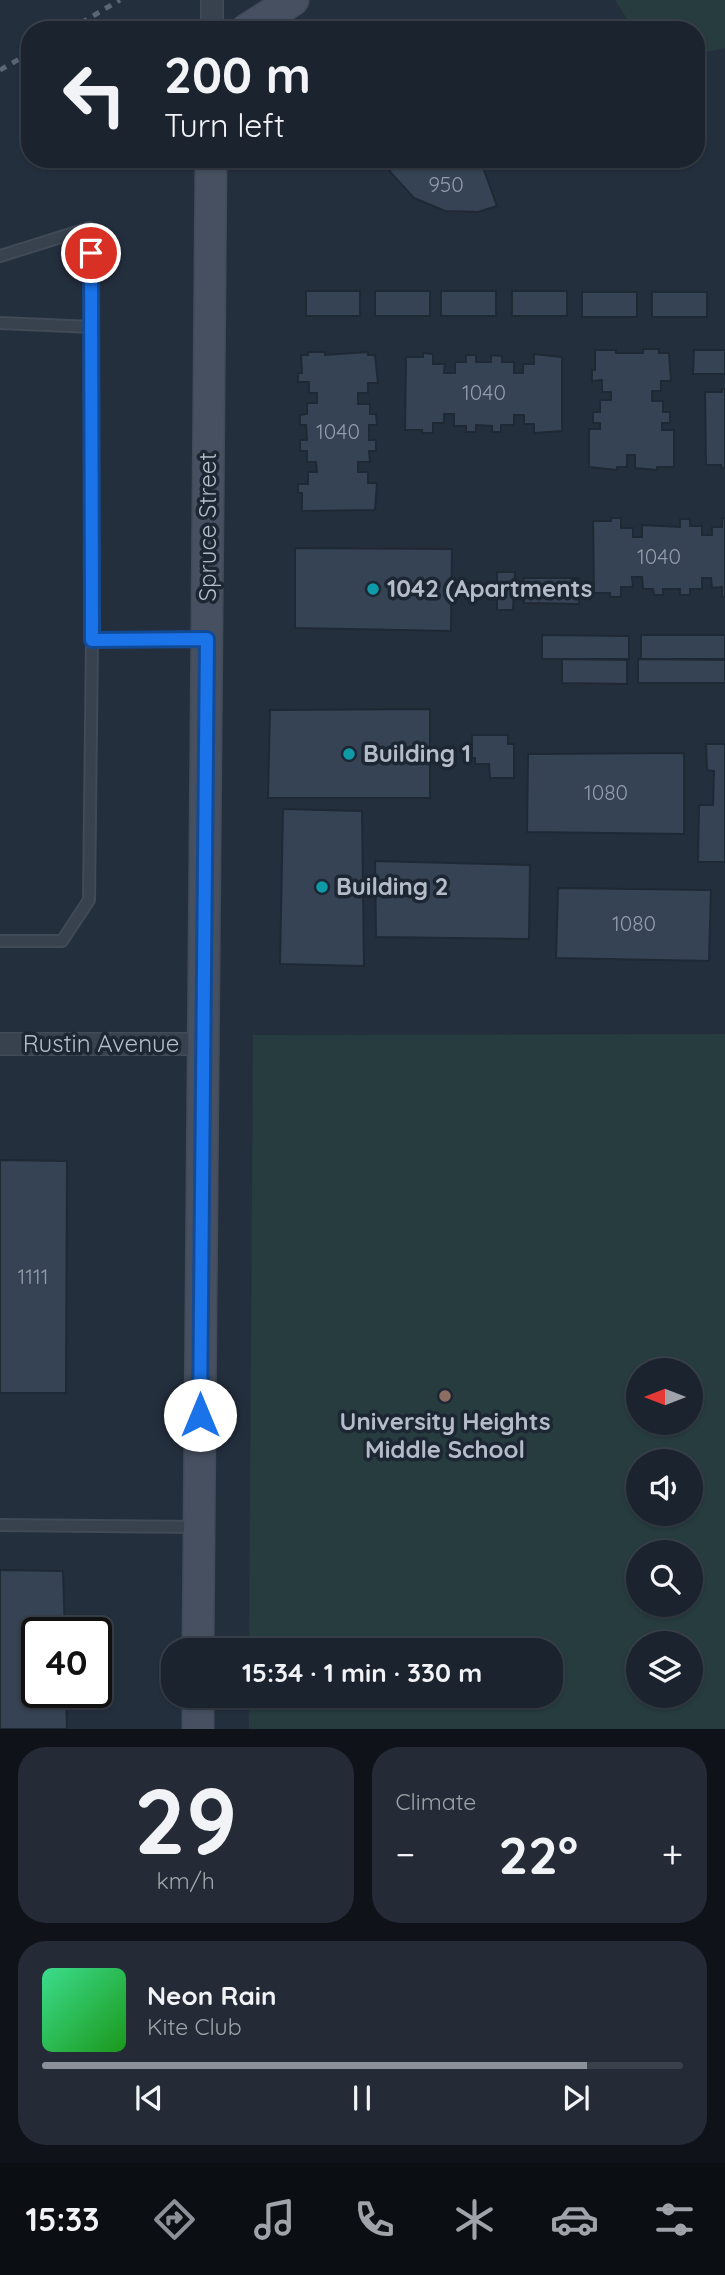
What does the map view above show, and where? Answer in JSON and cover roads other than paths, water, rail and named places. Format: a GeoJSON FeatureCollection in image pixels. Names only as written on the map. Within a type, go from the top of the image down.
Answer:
{"type":"FeatureCollection","features":[{"type":"Feature","properties":{"kind":"street"},"geometry":{"type":"LineString","coordinates":[[212,0],[212,21]]}},
{"type":"Feature","properties":{"kind":"street"},"geometry":{"type":"LineString","coordinates":[[260,21],[293,0]]}},
{"type":"Feature","properties":{"kind":"street","name":"Spruce Street"},"geometry":{"type":"LineString","coordinates":[[198,1638],[211,168]]}},
{"type":"Feature","properties":{"kind":"street","name":"Rustin Avenue"},"geometry":{"type":"LineString","coordinates":[[0,1044],[202,1044]]}},
{"type":"Feature","properties":{"kind":"street"},"geometry":{"type":"LineString","coordinates":[[198,1708],[198,1729]]}},
{"type":"Feature","properties":{"kind":"lane"},"geometry":{"type":"LineString","coordinates":[[0,256],[90,228],[93,327],[89,900],[62,941],[0,940]]}},
{"type":"Feature","properties":{"kind":"lane"},"geometry":{"type":"LineString","coordinates":[[0,323],[93,327]]}},
{"type":"Feature","properties":{"kind":"lane"},"geometry":{"type":"LineString","coordinates":[[92,640],[207,639]]}},
{"type":"Feature","properties":{"kind":"lane"},"geometry":{"type":"LineString","coordinates":[[0,1525],[199,1527]]}},
{"type":"Feature","properties":{"kind":"railway"},"geometry":{"type":"LineString","coordinates":[[84,21],[120,0]]}},
{"type":"Feature","properties":{"kind":"railway"},"geometry":{"type":"LineString","coordinates":[[0,70],[21,58]]}},
{"type":"Feature","properties":{"kind":"place","name":"1042 (Apartments"},"geometry":{"type":"Point","coordinates":[373,589]}},
{"type":"Feature","properties":{"kind":"place","name":"Building 1"},"geometry":{"type":"Point","coordinates":[349,754]}},
{"type":"Feature","properties":{"kind":"place","name":"Building 2"},"geometry":{"type":"Point","coordinates":[322,887]}},
{"type":"Feature","properties":{"kind":"place","name":"University Heights Middle School"},"geometry":{"type":"Point","coordinates":[445,1396]}}]}
